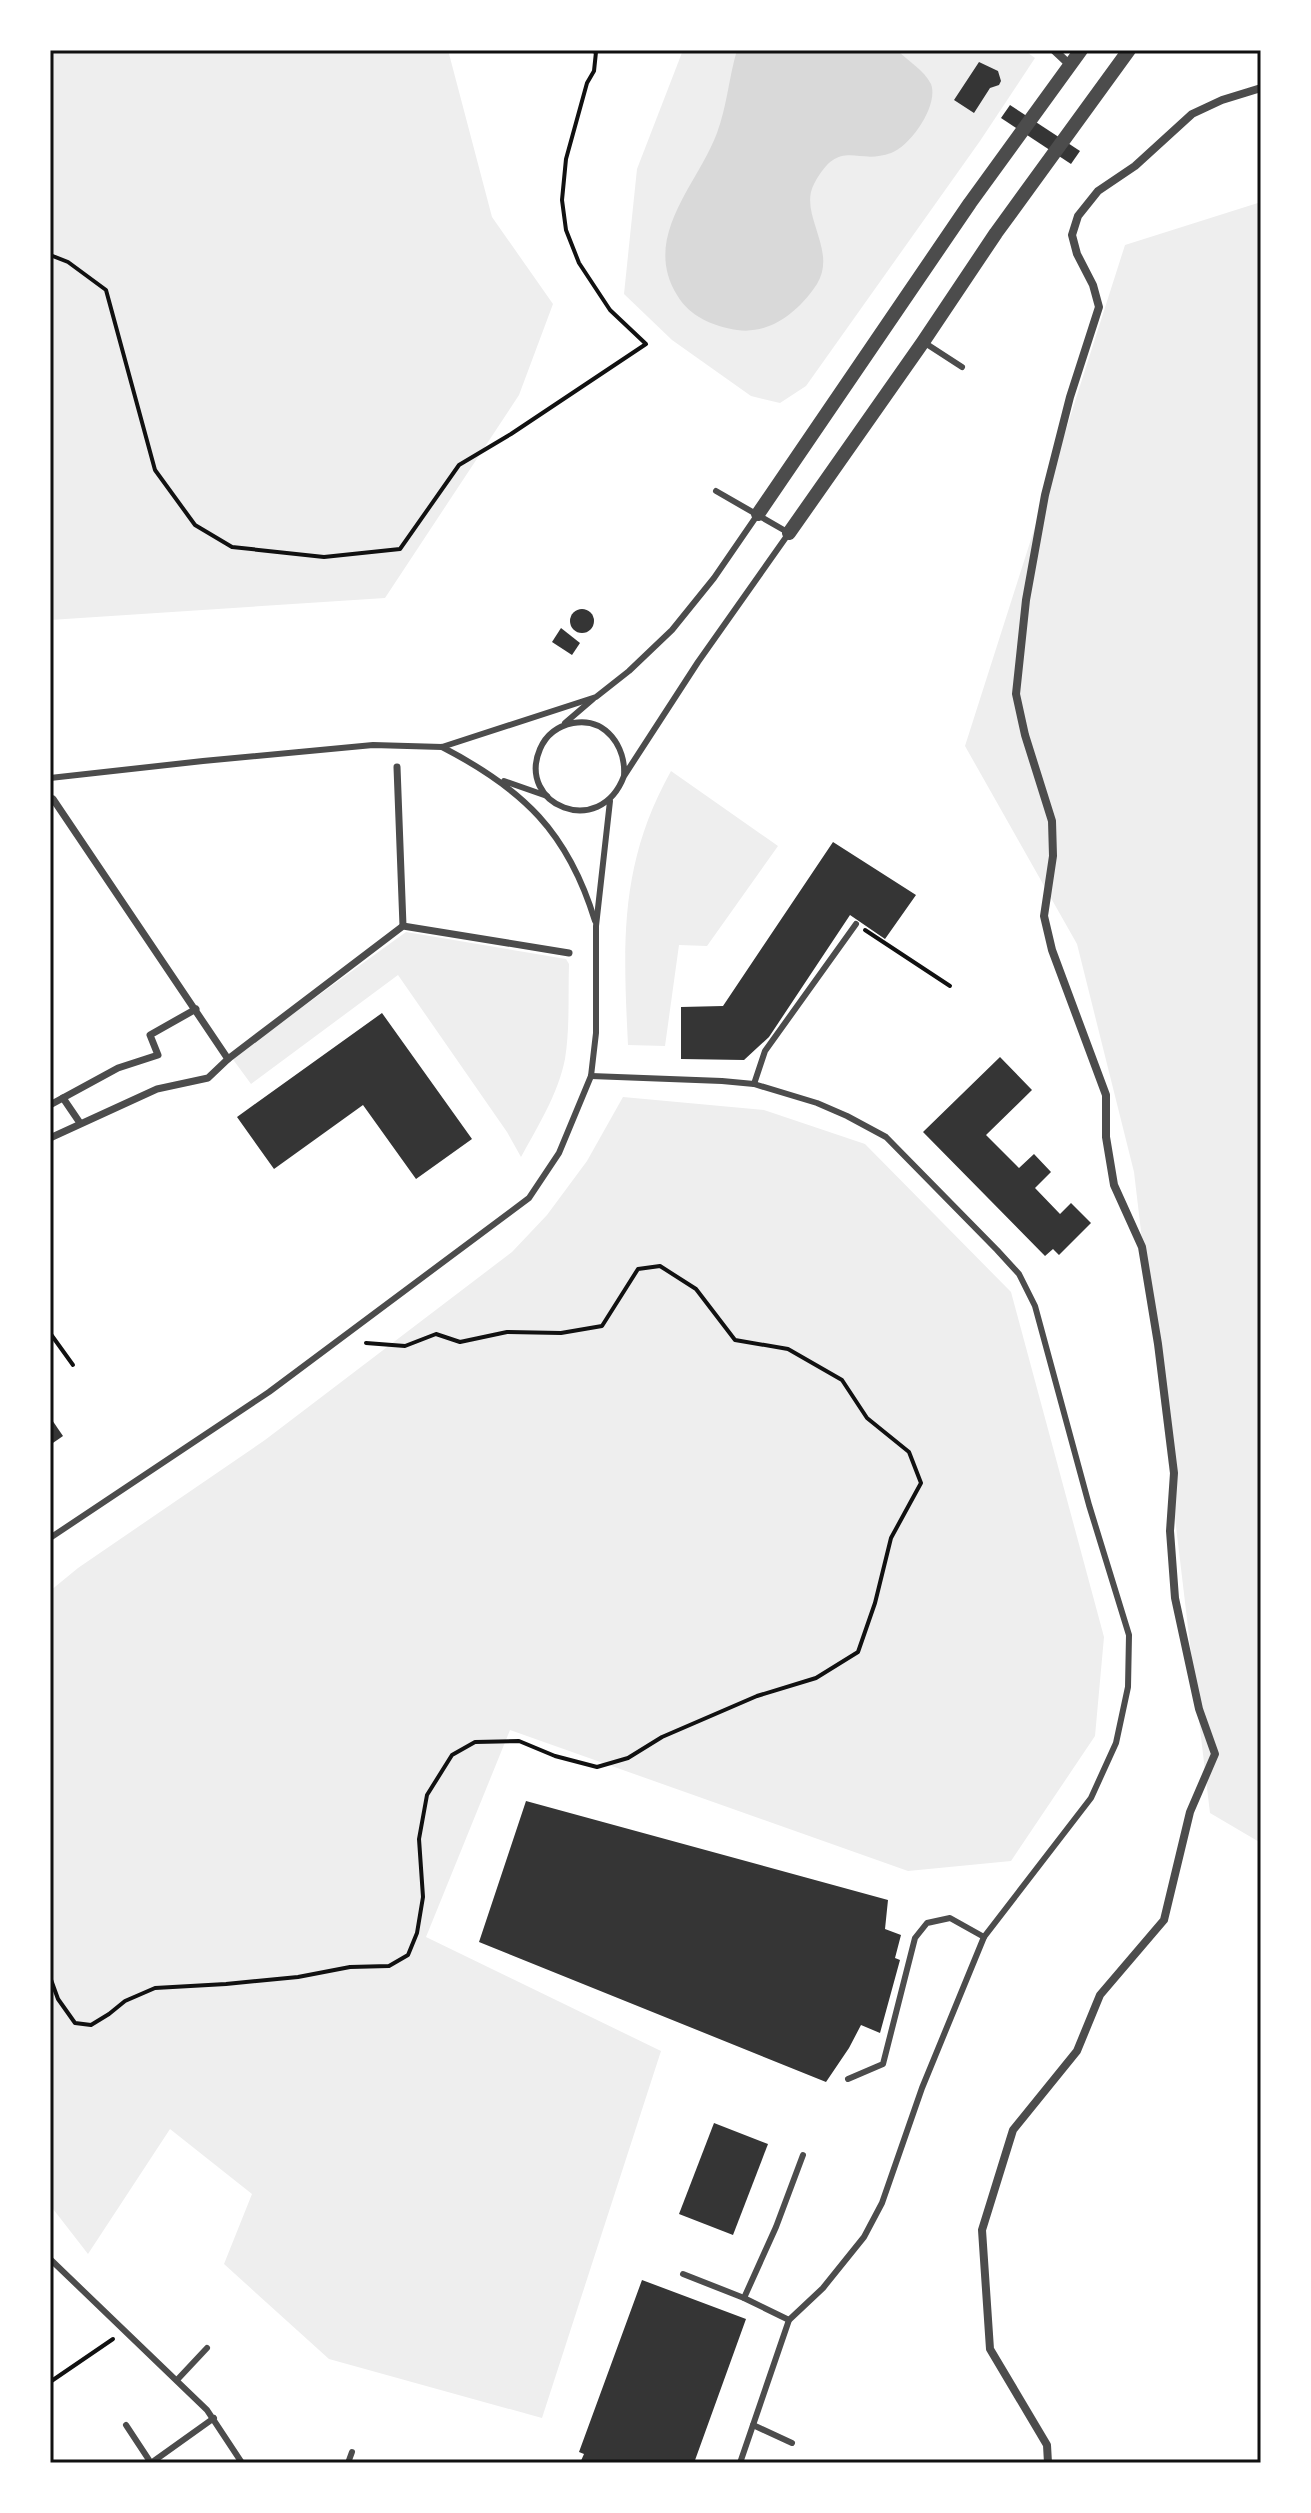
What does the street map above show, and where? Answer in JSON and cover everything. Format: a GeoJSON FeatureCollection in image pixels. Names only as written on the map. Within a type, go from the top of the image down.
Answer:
{"type":"FeatureCollection","features":[{"type":"Feature","properties":{"kind":"street"},"geometry":{"type":"LineString","coordinates":[[1054,50],[1070,65]]}},
{"type":"Feature","properties":{"kind":"street"},"geometry":{"type":"LineString","coordinates":[[758,514],[970,203],[1081,50]]}},
{"type":"Feature","properties":{"kind":"street"},"geometry":{"type":"LineString","coordinates":[[789,533],[996,233],[1129,50]]}},
{"type":"Feature","properties":{"kind":"street"},"geometry":{"type":"LineString","coordinates":[[1048,2463],[1047,2445],[990,2349],[982,2230],[1013,2130],[1077,2051],[1100,1995],[1164,1920],[1190,1812],[1215,1754],[1199,1709],[1175,1598],[1170,1531],[1174,1473],[1142,1247],[1114,1185],[1106,1137],[1106,1095],[1060,975],[1044,916],[1053,856],[1052,821],[1025,735],[1016,694],[1026,600],[1045,495],[1070,397],[1099,307],[1072,235],[1078,216],[1098,191],[1135,166],[1192,114],[1222,100],[1261,88]]}},
{"type":"Feature","properties":{"kind":"street"},"geometry":{"type":"LineString","coordinates":[[397,767],[403,926]]}},
{"type":"Feature","properties":{"kind":"street"},"geometry":{"type":"LineString","coordinates":[[53,799],[228,1059]]}},
{"type":"Feature","properties":{"kind":"street"},"geometry":{"type":"LineString","coordinates":[[50,1138],[157,1089],[208,1078],[228,1059],[403,926],[569,953]]}},
{"type":"Feature","properties":{"kind":"street"},"geometry":{"type":"LineString","coordinates":[[50,1105],[118,1068],[158,1055],[150,1035],[196,1009]]}},
{"type":"Feature","properties":{"kind":"street"},"geometry":{"type":"LineString","coordinates":[[63,1098],[80,1123]]}},
{"type":"Feature","properties":{"kind":"lane"},"geometry":{"type":"LineString","coordinates":[[923,342],[962,367]]}},
{"type":"Feature","properties":{"kind":"lane"},"geometry":{"type":"LineString","coordinates":[[716,491],[758,514],[789,533],[707,649],[610,801],[599,808],[585,811],[558,805],[539,784],[537,757],[542,743],[629,671],[672,630],[714,578],[758,514]]}},
{"type":"Feature","properties":{"kind":"lane"},"geometry":{"type":"LineString","coordinates":[[50,778],[373,745],[442,747],[596,697]]}},
{"type":"Feature","properties":{"kind":"lane"},"geometry":{"type":"LineString","coordinates":[[563,726],[577,722],[590,723],[614,737],[625,762],[624,776]]}},
{"type":"Feature","properties":{"kind":"lane"},"geometry":{"type":"LineString","coordinates":[[442,747],[497,778],[547,796]]}},
{"type":"Feature","properties":{"kind":"lane"},"geometry":{"type":"LineString","coordinates":[[497,778],[545,821],[569,856],[596,926]]}},
{"type":"Feature","properties":{"kind":"lane"},"geometry":{"type":"LineString","coordinates":[[50,1538],[269,1392],[529,1198],[559,1153],[591,1076],[596,1033],[596,926],[610,801]]}},
{"type":"Feature","properties":{"kind":"lane"},"geometry":{"type":"LineString","coordinates":[[754,1084],[765,1051],[856,924]]}},
{"type":"Feature","properties":{"kind":"lane"},"geometry":{"type":"LineString","coordinates":[[591,1076],[754,1084],[817,1103],[847,1116],[886,1137],[1019,1274],[1035,1306],[1089,1505],[1129,1635],[1128,1687],[1116,1743],[1091,1798],[984,1937],[922,2088],[882,2203],[864,2237],[823,2288],[789,2320],[740,2463]]}},
{"type":"Feature","properties":{"kind":"lane"},"geometry":{"type":"LineString","coordinates":[[848,2079],[883,2064],[915,1938],[927,1923],[950,1918],[984,1937]]}},
{"type":"Feature","properties":{"kind":"lane"},"geometry":{"type":"LineString","coordinates":[[744,2298],[776,2227],[803,2155]]}},
{"type":"Feature","properties":{"kind":"lane"},"geometry":{"type":"LineString","coordinates":[[50,2259],[214,2418],[242,2463]]}},
{"type":"Feature","properties":{"kind":"lane"},"geometry":{"type":"LineString","coordinates":[[683,2274],[789,2320]]}},
{"type":"Feature","properties":{"kind":"lane"},"geometry":{"type":"LineString","coordinates":[[177,2380],[207,2348]]}},
{"type":"Feature","properties":{"kind":"lane"},"geometry":{"type":"LineString","coordinates":[[126,2425],[151,2463],[214,2418]]}},
{"type":"Feature","properties":{"kind":"lane"},"geometry":{"type":"LineString","coordinates":[[753,2425],[792,2443]]}},
{"type":"Feature","properties":{"kind":"lane"},"geometry":{"type":"LineString","coordinates":[[348,2463],[352,2452]]}},
{"type":"Feature","properties":{"kind":"path"},"geometry":{"type":"LineString","coordinates":[[50,255],[68,262],[106,290],[155,470],[195,525],[232,547],[324,557],[400,549],[459,465],[646,344],[610,310],[579,263],[566,230],[562,200],[566,159],[587,83],[594,71],[596,52],[590,50]]}},
{"type":"Feature","properties":{"kind":"path"},"geometry":{"type":"LineString","coordinates":[[856,924],[950,986]]}},
{"type":"Feature","properties":{"kind":"path"},"geometry":{"type":"LineString","coordinates":[[50,1977],[58,1999],[75,2023],[91,2025],[125,2001],[155,1988],[226,1984],[298,1977],[350,1967],[389,1966],[408,1955],[417,1933],[423,1897],[419,1839],[424,1810],[427,1795],[452,1755],[475,1742],[519,1741],[555,1756],[597,1767],[628,1758],[662,1737],[757,1696],[816,1678],[858,1652],[875,1603],[891,1538],[921,1483],[909,1452],[867,1418],[842,1380],[788,1349],[735,1340],[696,1289],[660,1266],[638,1269],[602,1326],[561,1333],[507,1332],[460,1342],[436,1334],[405,1346],[366,1343]]}},
{"type":"Feature","properties":{"kind":"path"},"geometry":{"type":"LineString","coordinates":[[50,1333],[73,1365]]}},
{"type":"Feature","properties":{"kind":"path"},"geometry":{"type":"LineString","coordinates":[[50,2382],[113,2339]]}},
{"type":"Feature","properties":{"kind":"shaded area"},"geometry":{"type":"Polygon","coordinates":[[[50,50],[448,50],[492,217],[553,304],[519,395],[385,598],[50,620],[50,50]]]}},
{"type":"Feature","properties":{"kind":"shaded area"},"geometry":{"type":"Polygon","coordinates":[[[683,50],[1024,50],[1035,58],[980,141],[806,386],[780,403],[751,396],[672,340],[624,294],[637,169],[683,50]]]}},
{"type":"Feature","properties":{"kind":"shaded area"},"geometry":{"type":"Polygon","coordinates":[[[737,50],[897,50],[924,74],[931,84],[932,93],[922,124],[899,149],[879,156],[841,157],[823,169],[810,196],[823,258],[817,284],[802,303],[783,319],[750,331],[719,326],[688,309],[677,295],[668,273],[665,252],[676,211],[717,133],[737,50]]]}},
{"type":"Feature","properties":{"kind":"shaded area"},"geometry":{"type":"Polygon","coordinates":[[[1261,202],[1261,1843],[1210,1813],[1134,1172],[1077,944],[965,746],[1125,245],[1261,202]]]}},
{"type":"Feature","properties":{"kind":"shaded area"},"geometry":{"type":"Polygon","coordinates":[[[671,771],[778,846],[707,946],[679,945],[665,1046],[628,1045],[625,972],[633,872],[654,805],[671,771]]]}},
{"type":"Feature","properties":{"kind":"shaded area"},"geometry":{"type":"Polygon","coordinates":[[[406,932],[566,959],[569,964],[568,1035],[562,1072],[547,1110],[521,1157],[398,975],[251,1084],[232,1058],[406,932]]]}},
{"type":"Feature","properties":{"kind":"shaded area"},"geometry":{"type":"Polygon","coordinates":[[[623,1097],[764,1110],[865,1144],[1011,1292],[1104,1637],[1095,1736],[1011,1861],[908,1871],[510,1730],[426,1937],[661,2051],[542,2418],[329,2359],[224,2264],[252,2194],[170,2129],[88,2254],[50,2205],[50,1591],[78,1568],[265,1440],[512,1252],[547,1215],[587,1161],[623,1097]]]}},
{"type":"Feature","properties":{"kind":"building"},"geometry":{"type":"Polygon","coordinates":[[[979,62],[998,71],[1001,81],[990,88],[974,113],[954,100],[979,62]]]}},
{"type":"Feature","properties":{"kind":"building"},"geometry":{"type":"Polygon","coordinates":[[[1010,105],[1080,151],[1071,164],[1001,118],[1010,105]]]}},
{"type":"Feature","properties":{"kind":"building"},"geometry":{"type":"Polygon","coordinates":[[[577,609],[587,609],[594,616],[594,626],[587,633],[577,633],[570,626],[570,616],[577,609]]]}},
{"type":"Feature","properties":{"kind":"building"},"geometry":{"type":"Polygon","coordinates":[[[561,628],[580,643],[572,655],[552,642],[561,628]]]}},
{"type":"Feature","properties":{"kind":"building"},"geometry":{"type":"Polygon","coordinates":[[[833,842],[916,895],[885,939],[850,915],[769,1037],[744,1060],[681,1059],[681,1007],[723,1006],[833,842]]]}},
{"type":"Feature","properties":{"kind":"building"},"geometry":{"type":"Polygon","coordinates":[[[382,1013],[472,1139],[416,1179],[363,1105],[274,1169],[237,1117],[382,1013]]]}},
{"type":"Feature","properties":{"kind":"building"},"geometry":{"type":"Polygon","coordinates":[[[1000,1057],[1032,1090],[986,1135],[1019,1168],[1034,1154],[1051,1172],[1035,1188],[1060,1214],[1071,1203],[1091,1223],[1059,1255],[1053,1249],[1045,1256],[923,1132],[1000,1057]]]}},
{"type":"Feature","properties":{"kind":"building"},"geometry":{"type":"Polygon","coordinates":[[[50,1417],[63,1436],[50,1445],[50,1417]]]}},
{"type":"Feature","properties":{"kind":"building"},"geometry":{"type":"Polygon","coordinates":[[[526,1801],[888,1900],[885,1929],[901,1935],[895,1958],[900,1960],[880,2033],[861,2025],[826,2082],[479,1942],[526,1801]]]}},
{"type":"Feature","properties":{"kind":"building"},"geometry":{"type":"Polygon","coordinates":[[[714,2123],[768,2144],[733,2235],[679,2214],[714,2123]]]}},
{"type":"Feature","properties":{"kind":"building"},"geometry":{"type":"Polygon","coordinates":[[[642,2280],[746,2319],[694,2463],[580,2463],[584,2454],[579,2452],[642,2280]]]}}]}
